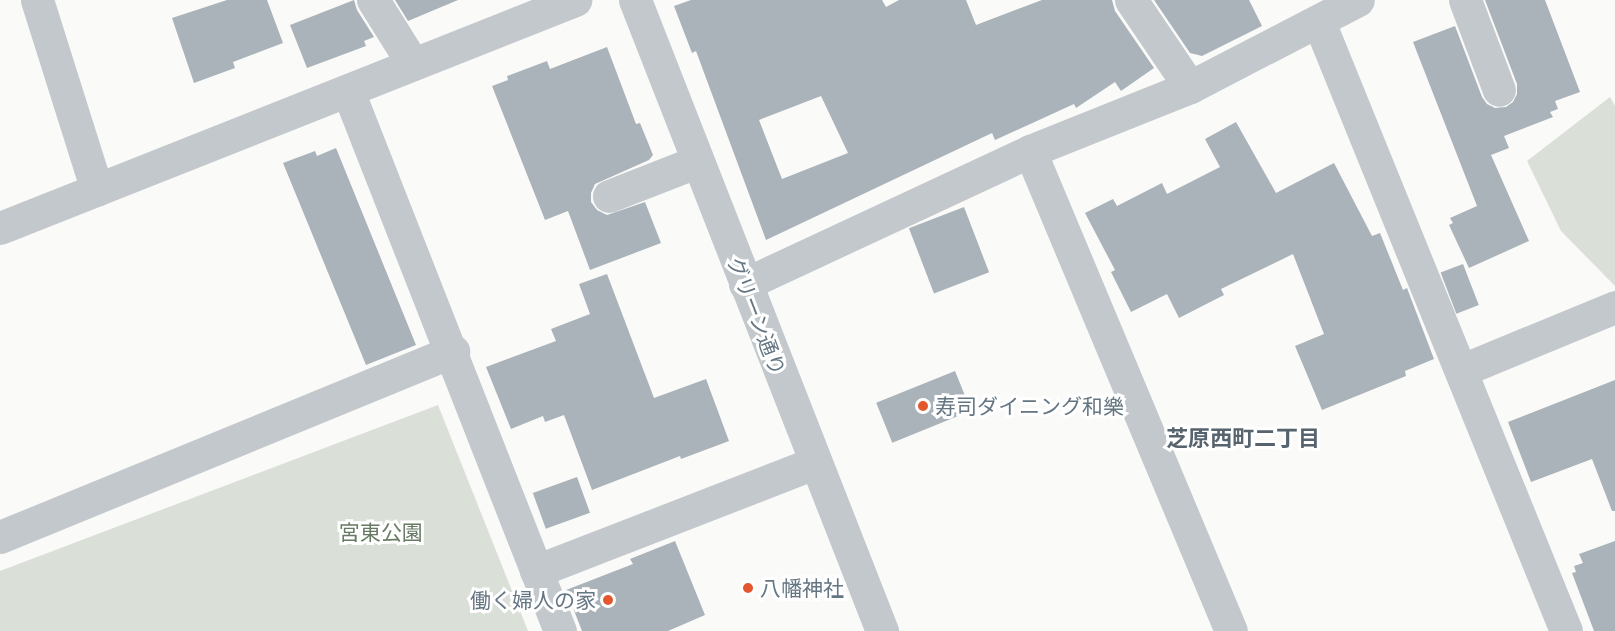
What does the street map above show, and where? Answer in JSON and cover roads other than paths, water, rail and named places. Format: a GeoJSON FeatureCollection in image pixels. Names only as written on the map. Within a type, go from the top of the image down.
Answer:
{"type":"FeatureCollection","features":[{"type":"Feature","properties":{"kind":"street"},"geometry":{"type":"LineString","coordinates":[[37,0],[97,190]]}},
{"type":"Feature","properties":{"kind":"street"},"geometry":{"type":"LineString","coordinates":[[373,0],[412,64]]}},
{"type":"Feature","properties":{"kind":"street"},"geometry":{"type":"LineString","coordinates":[[0,228],[575,0]]}},
{"type":"Feature","properties":{"kind":"street","name":"グリーン通り"},"geometry":{"type":"LineString","coordinates":[[635,0],[696,162],[882,631]]}},
{"type":"Feature","properties":{"kind":"street"},"geometry":{"type":"LineString","coordinates":[[1131,0],[1190,87]]}},
{"type":"Feature","properties":{"kind":"street"},"geometry":{"type":"LineString","coordinates":[[745,284],[1030,151],[1190,87],[1358,0]]}},
{"type":"Feature","properties":{"kind":"street"},"geometry":{"type":"LineString","coordinates":[[1465,0],[1499,90]]}},
{"type":"Feature","properties":{"kind":"street"},"geometry":{"type":"LineString","coordinates":[[1319,22],[1566,631]]}},
{"type":"Feature","properties":{"kind":"street"},"geometry":{"type":"LineString","coordinates":[[348,91],[453,351],[560,631]]}},
{"type":"Feature","properties":{"kind":"street"},"geometry":{"type":"LineString","coordinates":[[1030,151],[1231,631]]}},
{"type":"Feature","properties":{"kind":"street"},"geometry":{"type":"LineString","coordinates":[[609,196],[696,162]]}},
{"type":"Feature","properties":{"kind":"street"},"geometry":{"type":"LineString","coordinates":[[1472,366],[1615,307]]}},
{"type":"Feature","properties":{"kind":"street"},"geometry":{"type":"LineString","coordinates":[[0,537],[453,351]]}},
{"type":"Feature","properties":{"kind":"street"},"geometry":{"type":"LineString","coordinates":[[536,571],[814,463]]}},
{"type":"Feature","properties":{"kind":"place","name":"寿司ダイニング和樂"},"geometry":{"type":"Point","coordinates":[923,406]}},
{"type":"Feature","properties":{"kind":"place","name":"八幡神社"},"geometry":{"type":"Point","coordinates":[748,588]}},
{"type":"Feature","properties":{"kind":"place","name":"働く婦人の家"},"geometry":{"type":"Point","coordinates":[608,600]}},
{"type":"Feature","properties":{"kind":"district","name":"芝原西町二丁目"},"geometry":{"type":"Point","coordinates":[1243,439]}},
{"type":"Feature","properties":{"kind":"park label","name":"宮東公園"},"geometry":{"type":"Point","coordinates":[381,532]}}]}
